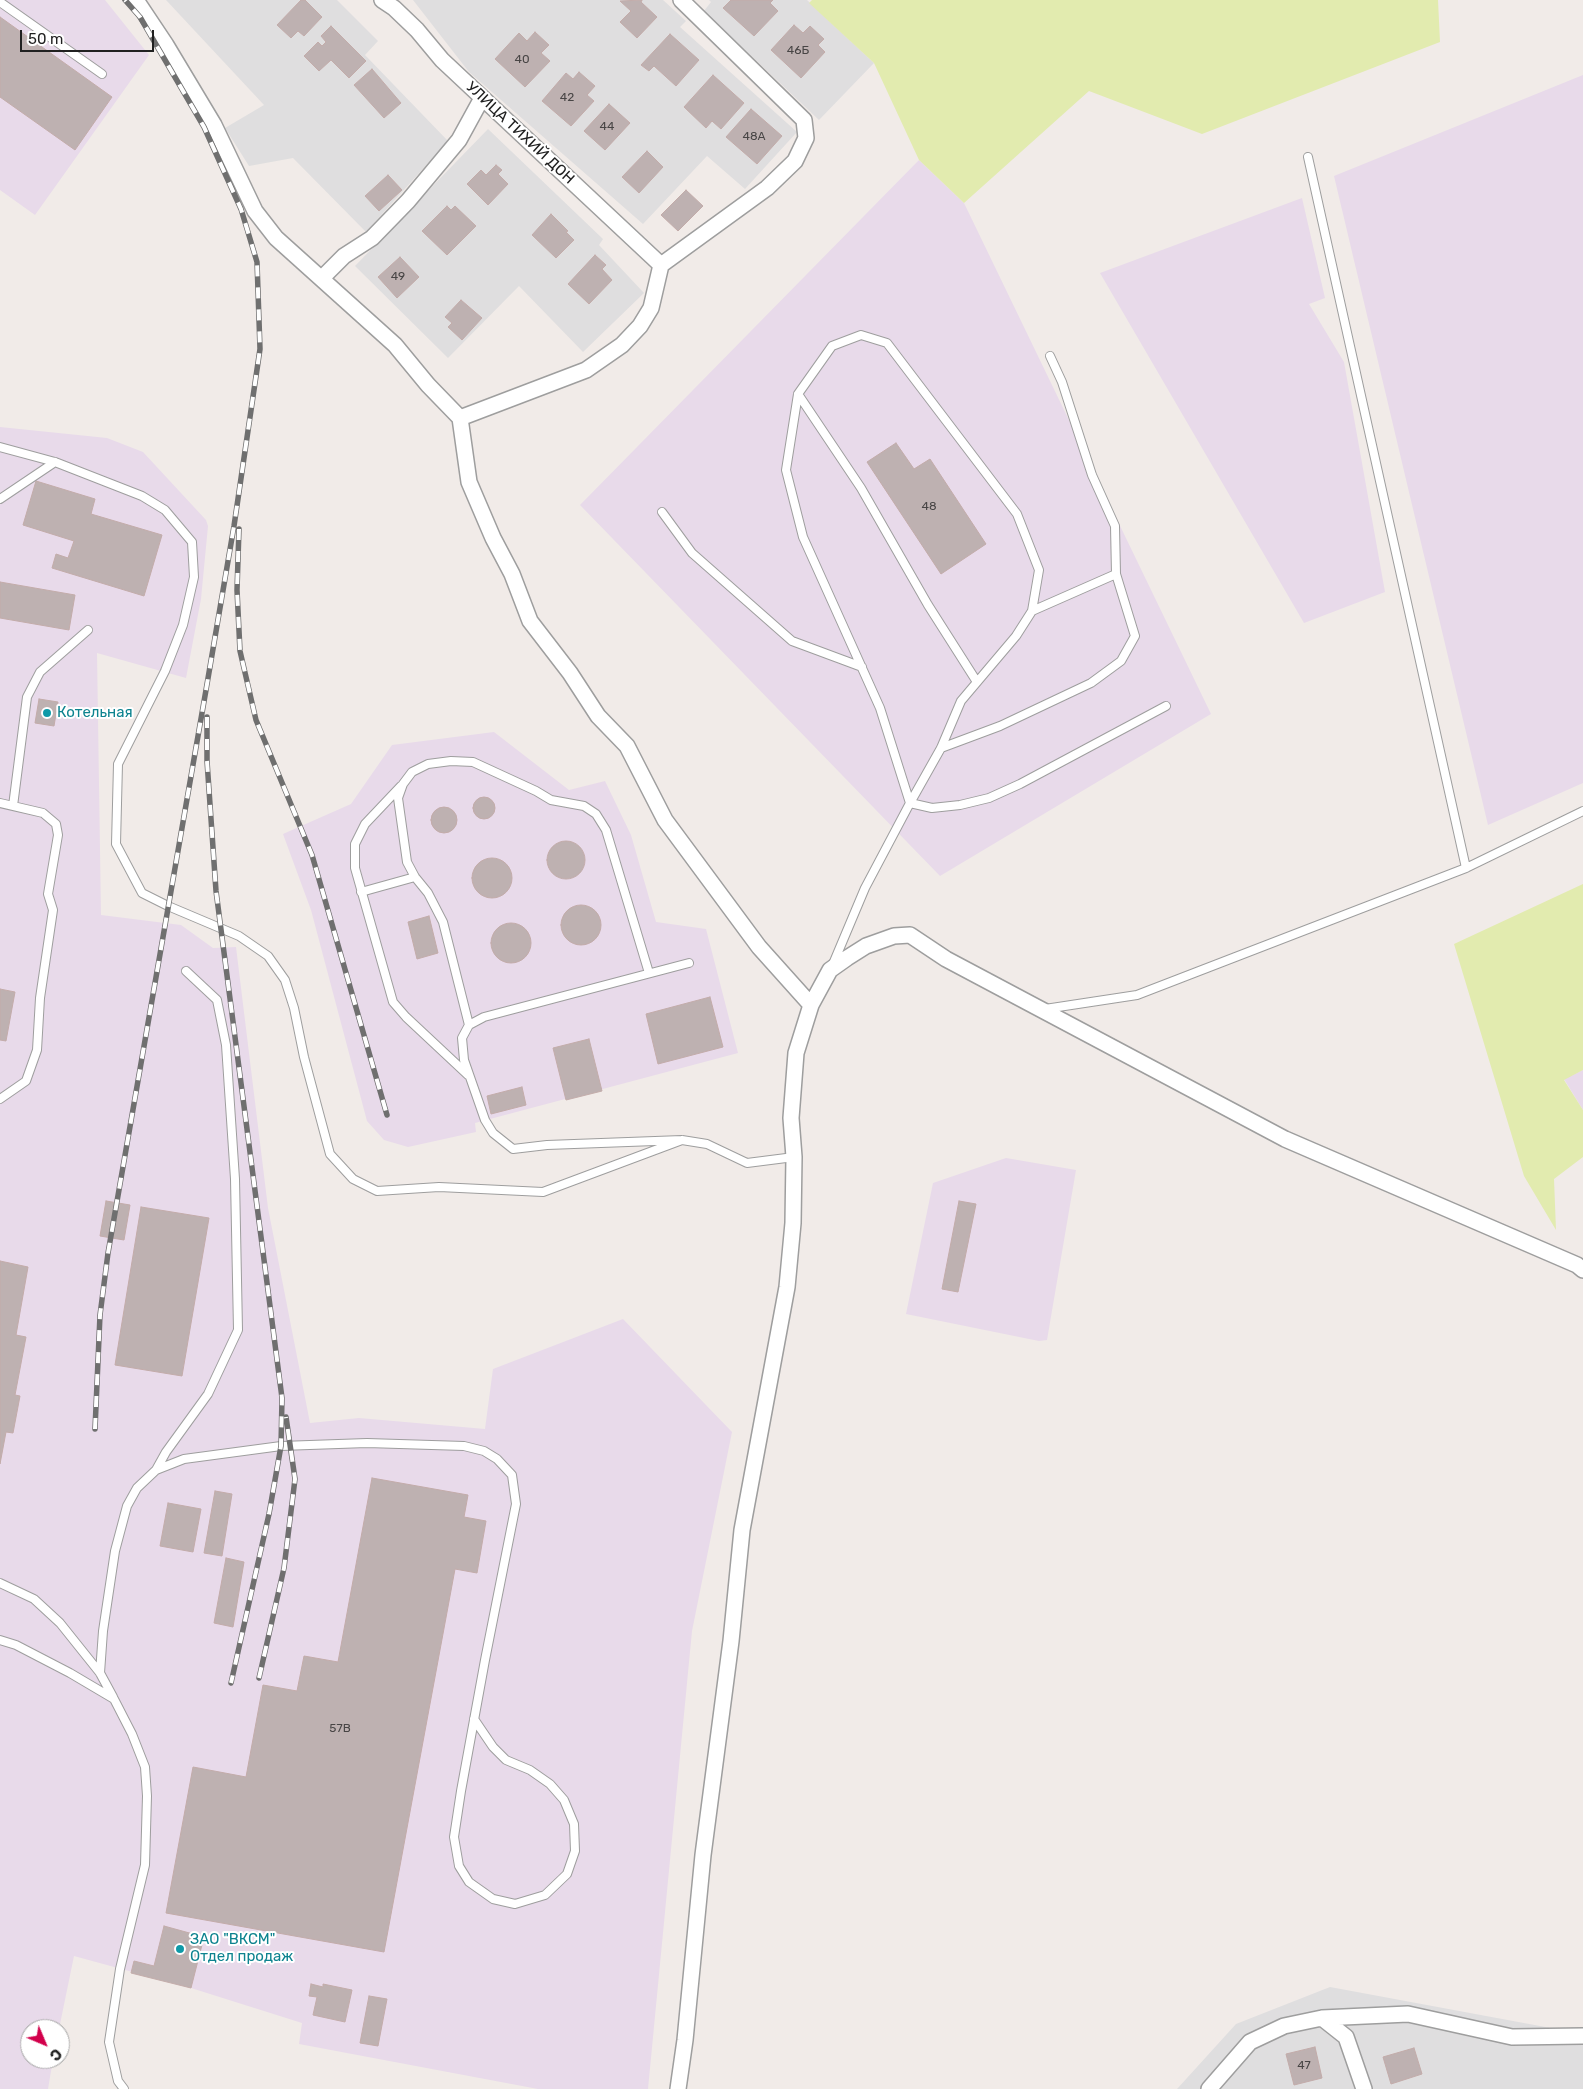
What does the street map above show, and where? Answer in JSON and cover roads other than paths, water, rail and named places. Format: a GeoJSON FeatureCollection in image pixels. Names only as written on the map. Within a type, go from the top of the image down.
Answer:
{"type":"FeatureCollection","features":[{"type":"Feature","properties":{"kind":"street"},"geometry":{"type":"LineString","coordinates":[[136,0],[166,44],[214,125],[254,211],[276,238],[395,345],[428,385],[460,418],[469,482],[493,538],[512,574],[530,621],[570,673],[598,716],[628,746],[665,820],[758,947],[811,1005]]}},
{"type":"Feature","properties":{"kind":"street","name":"УЛИЦА ТИХИЙ ДОН"},"geometry":{"type":"LineString","coordinates":[[382,0],[411,24],[442,60],[661,265]]}},
{"type":"Feature","properties":{"kind":"street"},"geometry":{"type":"LineString","coordinates":[[460,418],[586,370],[622,344],[640,326],[651,308],[661,265],[767,188],[795,161],[806,138],[804,120],[681,0]]}},
{"type":"Feature","properties":{"kind":"street"},"geometry":{"type":"LineString","coordinates":[[322,278],[344,256],[372,238],[408,201],[459,140],[482,98]]}},
{"type":"Feature","properties":{"kind":"street"},"geometry":{"type":"LineString","coordinates":[[678,2089],[685,2040],[703,1855],[731,1641],[742,1530],[787,1287],[793,1223],[794,1157],[791,1118],[796,1053],[811,1005],[830,970],[866,946],[894,936],[910,936],[946,959],[1285,1139],[1577,1265],[1583,1270]]}},
{"type":"Feature","properties":{"kind":"street"},"geometry":{"type":"LineString","coordinates":[[1209,2089],[1250,2042],[1284,2026],[1322,2018],[1408,2014],[1512,2037],[1583,2036]]}},
{"type":"Feature","properties":{"kind":"street"},"geometry":{"type":"LineString","coordinates":[[1322,2018],[1346,2037],[1364,2089]]}},
{"type":"Feature","properties":{"kind":"lane"},"geometry":{"type":"LineString","coordinates":[[0,2],[102,74]]}},
{"type":"Feature","properties":{"kind":"lane"},"geometry":{"type":"LineString","coordinates":[[1308,157],[1466,868]]}},
{"type":"Feature","properties":{"kind":"lane"},"geometry":{"type":"LineString","coordinates":[[830,970],[865,888],[941,748],[961,701],[1016,636],[1032,611],[1039,570],[1016,514],[887,343],[861,334],[832,346],[798,394],[786,470],[803,537],[880,708],[910,803]]}},
{"type":"Feature","properties":{"kind":"lane"},"geometry":{"type":"LineString","coordinates":[[941,748],[1000,726],[1082,686],[1121,661],[1134,636],[1116,574],[1115,526],[1092,475],[1062,382],[1050,356]]}},
{"type":"Feature","properties":{"kind":"lane"},"geometry":{"type":"LineString","coordinates":[[798,394],[861,488],[928,605],[977,682]]}},
{"type":"Feature","properties":{"kind":"lane"},"geometry":{"type":"LineString","coordinates":[[0,447],[55,462],[142,496],[166,510],[192,542],[194,578],[183,625],[165,671],[118,764],[116,844],[142,893],[239,936],[268,956],[285,980],[294,1008],[304,1057],[330,1154],[353,1179],[376,1191],[439,1186],[543,1192],[682,1140]]}},
{"type":"Feature","properties":{"kind":"lane"},"geometry":{"type":"LineString","coordinates":[[0,499],[55,462]]}},
{"type":"Feature","properties":{"kind":"lane"},"geometry":{"type":"LineString","coordinates":[[662,512],[692,553],[792,641],[862,667]]}},
{"type":"Feature","properties":{"kind":"lane"},"geometry":{"type":"LineString","coordinates":[[1032,611],[1116,574]]}},
{"type":"Feature","properties":{"kind":"lane"},"geometry":{"type":"LineString","coordinates":[[13,806],[27,698],[40,672],[88,630]]}},
{"type":"Feature","properties":{"kind":"lane"},"geometry":{"type":"LineString","coordinates":[[910,803],[932,808],[960,805],[989,798],[1020,784],[1166,706]]}},
{"type":"Feature","properties":{"kind":"lane"},"geometry":{"type":"LineString","coordinates":[[470,1077],[406,1017],[393,1002],[355,868],[355,844],[365,824],[412,772],[428,764],[451,760],[473,762],[536,791],[551,800],[584,806],[596,814],[606,830],[649,973]]}},
{"type":"Feature","properties":{"kind":"lane"},"geometry":{"type":"LineString","coordinates":[[402,784],[398,798],[407,862],[415,877],[428,893],[443,922],[470,1026]]}},
{"type":"Feature","properties":{"kind":"lane"},"geometry":{"type":"LineString","coordinates":[[0,803],[43,813],[56,824],[58,835],[48,894],[52,910],[40,998],[37,1050],[26,1081],[0,1099]]}},
{"type":"Feature","properties":{"kind":"lane"},"geometry":{"type":"LineString","coordinates":[[1043,1010],[1137,995],[1466,868],[1583,811]]}},
{"type":"Feature","properties":{"kind":"lane"},"geometry":{"type":"LineString","coordinates":[[361,892],[415,877]]}},
{"type":"Feature","properties":{"kind":"lane"},"geometry":{"type":"LineString","coordinates":[[689,963],[484,1017],[470,1026],[462,1038],[464,1060],[485,1120],[493,1133],[513,1149],[547,1145],[682,1140],[707,1144],[747,1163],[794,1157]]}},
{"type":"Feature","properties":{"kind":"lane"},"geometry":{"type":"LineString","coordinates":[[100,1673],[103,1630],[115,1551],[127,1506],[137,1488],[156,1470],[166,1452],[208,1394],[238,1330],[235,1178],[226,1045],[217,1000],[186,971]]}},
{"type":"Feature","properties":{"kind":"lane"},"geometry":{"type":"LineString","coordinates":[[156,1470],[184,1459],[234,1451],[281,1446],[367,1443],[464,1446],[484,1451],[496,1459],[512,1475],[516,1504],[474,1719],[454,1837],[459,1866],[469,1882],[493,1899],[515,1904],[545,1895],[567,1874],[575,1851],[574,1824],[564,1800],[550,1784],[530,1770],[506,1760],[493,1746],[474,1719]]}},
{"type":"Feature","properties":{"kind":"lane"},"geometry":{"type":"LineString","coordinates":[[0,1583],[34,1599],[60,1623],[100,1673],[132,1734],[145,1767],[147,1796],[145,1865],[120,1969],[109,2042],[118,2081],[124,2089]]}},
{"type":"Feature","properties":{"kind":"lane"},"geometry":{"type":"LineString","coordinates":[[0,1640],[16,1645],[70,1672],[114,1699]]}},
{"type":"Feature","properties":{"kind":"railway"},"geometry":{"type":"LineString","coordinates":[[95,1429],[100,1315],[108,1253],[234,526],[260,349],[257,262],[241,209],[204,127],[140,17],[125,0]]}},
{"type":"Feature","properties":{"kind":"railway"},"geometry":{"type":"LineString","coordinates":[[239,529],[237,590],[240,651],[256,720],[312,855],[387,1115]]}},
{"type":"Feature","properties":{"kind":"railway"},"geometry":{"type":"LineString","coordinates":[[207,717],[207,761],[216,891],[282,1398],[281,1446],[269,1514],[231,1683]]}},
{"type":"Feature","properties":{"kind":"railway"},"geometry":{"type":"LineString","coordinates":[[259,1678],[284,1568],[295,1479],[286,1417]]}},
{"type":"Feature","properties":{"kind":"place","name":"Котельная"},"geometry":{"type":"Point","coordinates":[47,713]}},
{"type":"Feature","properties":{"kind":"place","name":"ЗАО \"ВКСМ\" Отдел продаж"},"geometry":{"type":"Point","coordinates":[180,1949]}}]}
